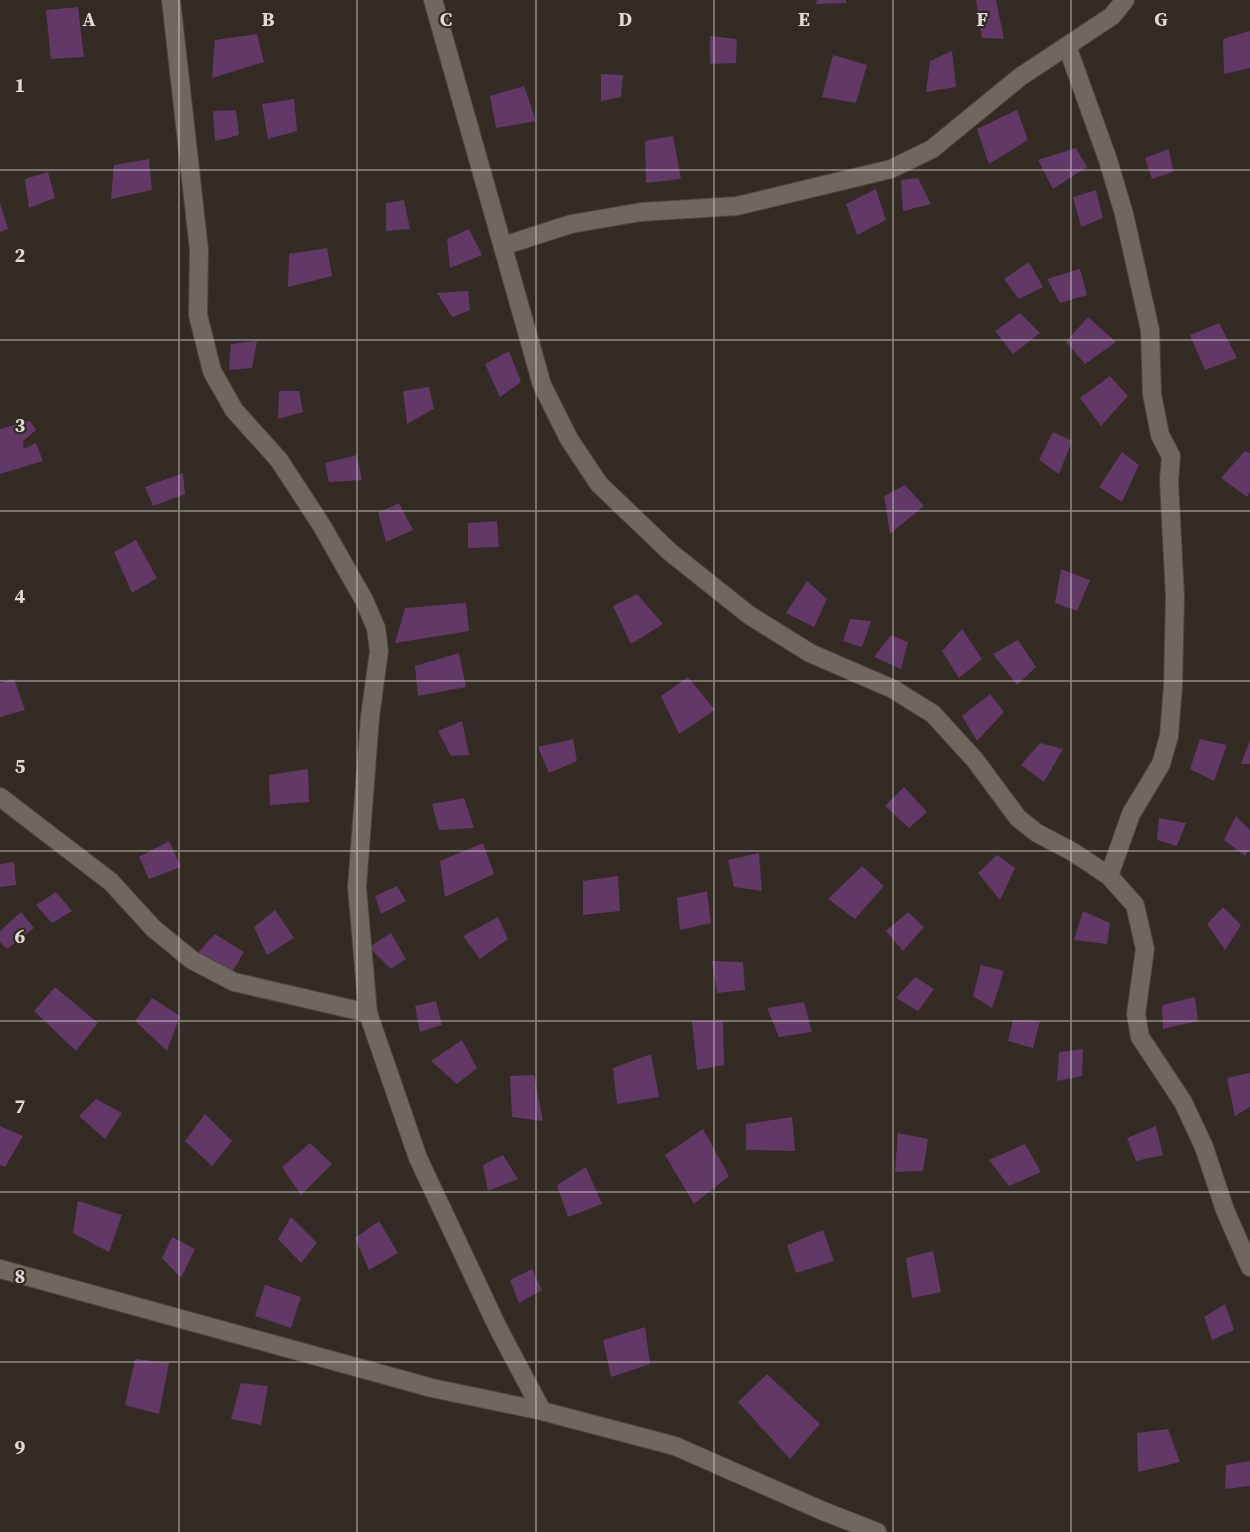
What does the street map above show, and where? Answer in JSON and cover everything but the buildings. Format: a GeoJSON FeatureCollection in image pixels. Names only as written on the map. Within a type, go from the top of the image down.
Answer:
{"type":"FeatureCollection","features":[{"type":"Feature","properties":{"kind":"street"},"geometry":{"type":"LineString","coordinates":[[171,0],[199,250],[198,315],[212,371],[234,410],[279,460],[322,526],[364,600],[376,628],[379,651],[370,717],[357,887],[368,1013],[418,1158],[498,1328],[542,1411]]}},
{"type":"Feature","properties":{"kind":"street"},"geometry":{"type":"LineString","coordinates":[[433,0],[542,385],[569,439],[599,484],[670,552],[749,615],[810,653],[892,689],[933,714],[975,760],[1018,818],[1037,833],[1073,852],[1109,876],[1135,905],[1145,949],[1136,1014],[1140,1037],[1183,1102],[1204,1148],[1225,1210],[1250,1268]]}},
{"type":"Feature","properties":{"kind":"street"},"geometry":{"type":"LineString","coordinates":[[503,246],[571,224],[641,212],[737,206],[891,168],[932,149],[1020,77],[1112,16],[1125,0]]}},
{"type":"Feature","properties":{"kind":"street"},"geometry":{"type":"LineString","coordinates":[[1067,46],[1125,214],[1150,330],[1154,404],[1160,435],[1171,456],[1168,481],[1175,597],[1173,686],[1169,736],[1161,764],[1131,814],[1109,876]]}},
{"type":"Feature","properties":{"kind":"street"},"geometry":{"type":"LineString","coordinates":[[0,797],[111,882],[153,928],[192,960],[234,982],[368,1013]]}},
{"type":"Feature","properties":{"kind":"street"},"geometry":{"type":"LineString","coordinates":[[0,1269],[432,1388],[542,1411],[675,1446],[823,1511],[877,1532]]}}]}
